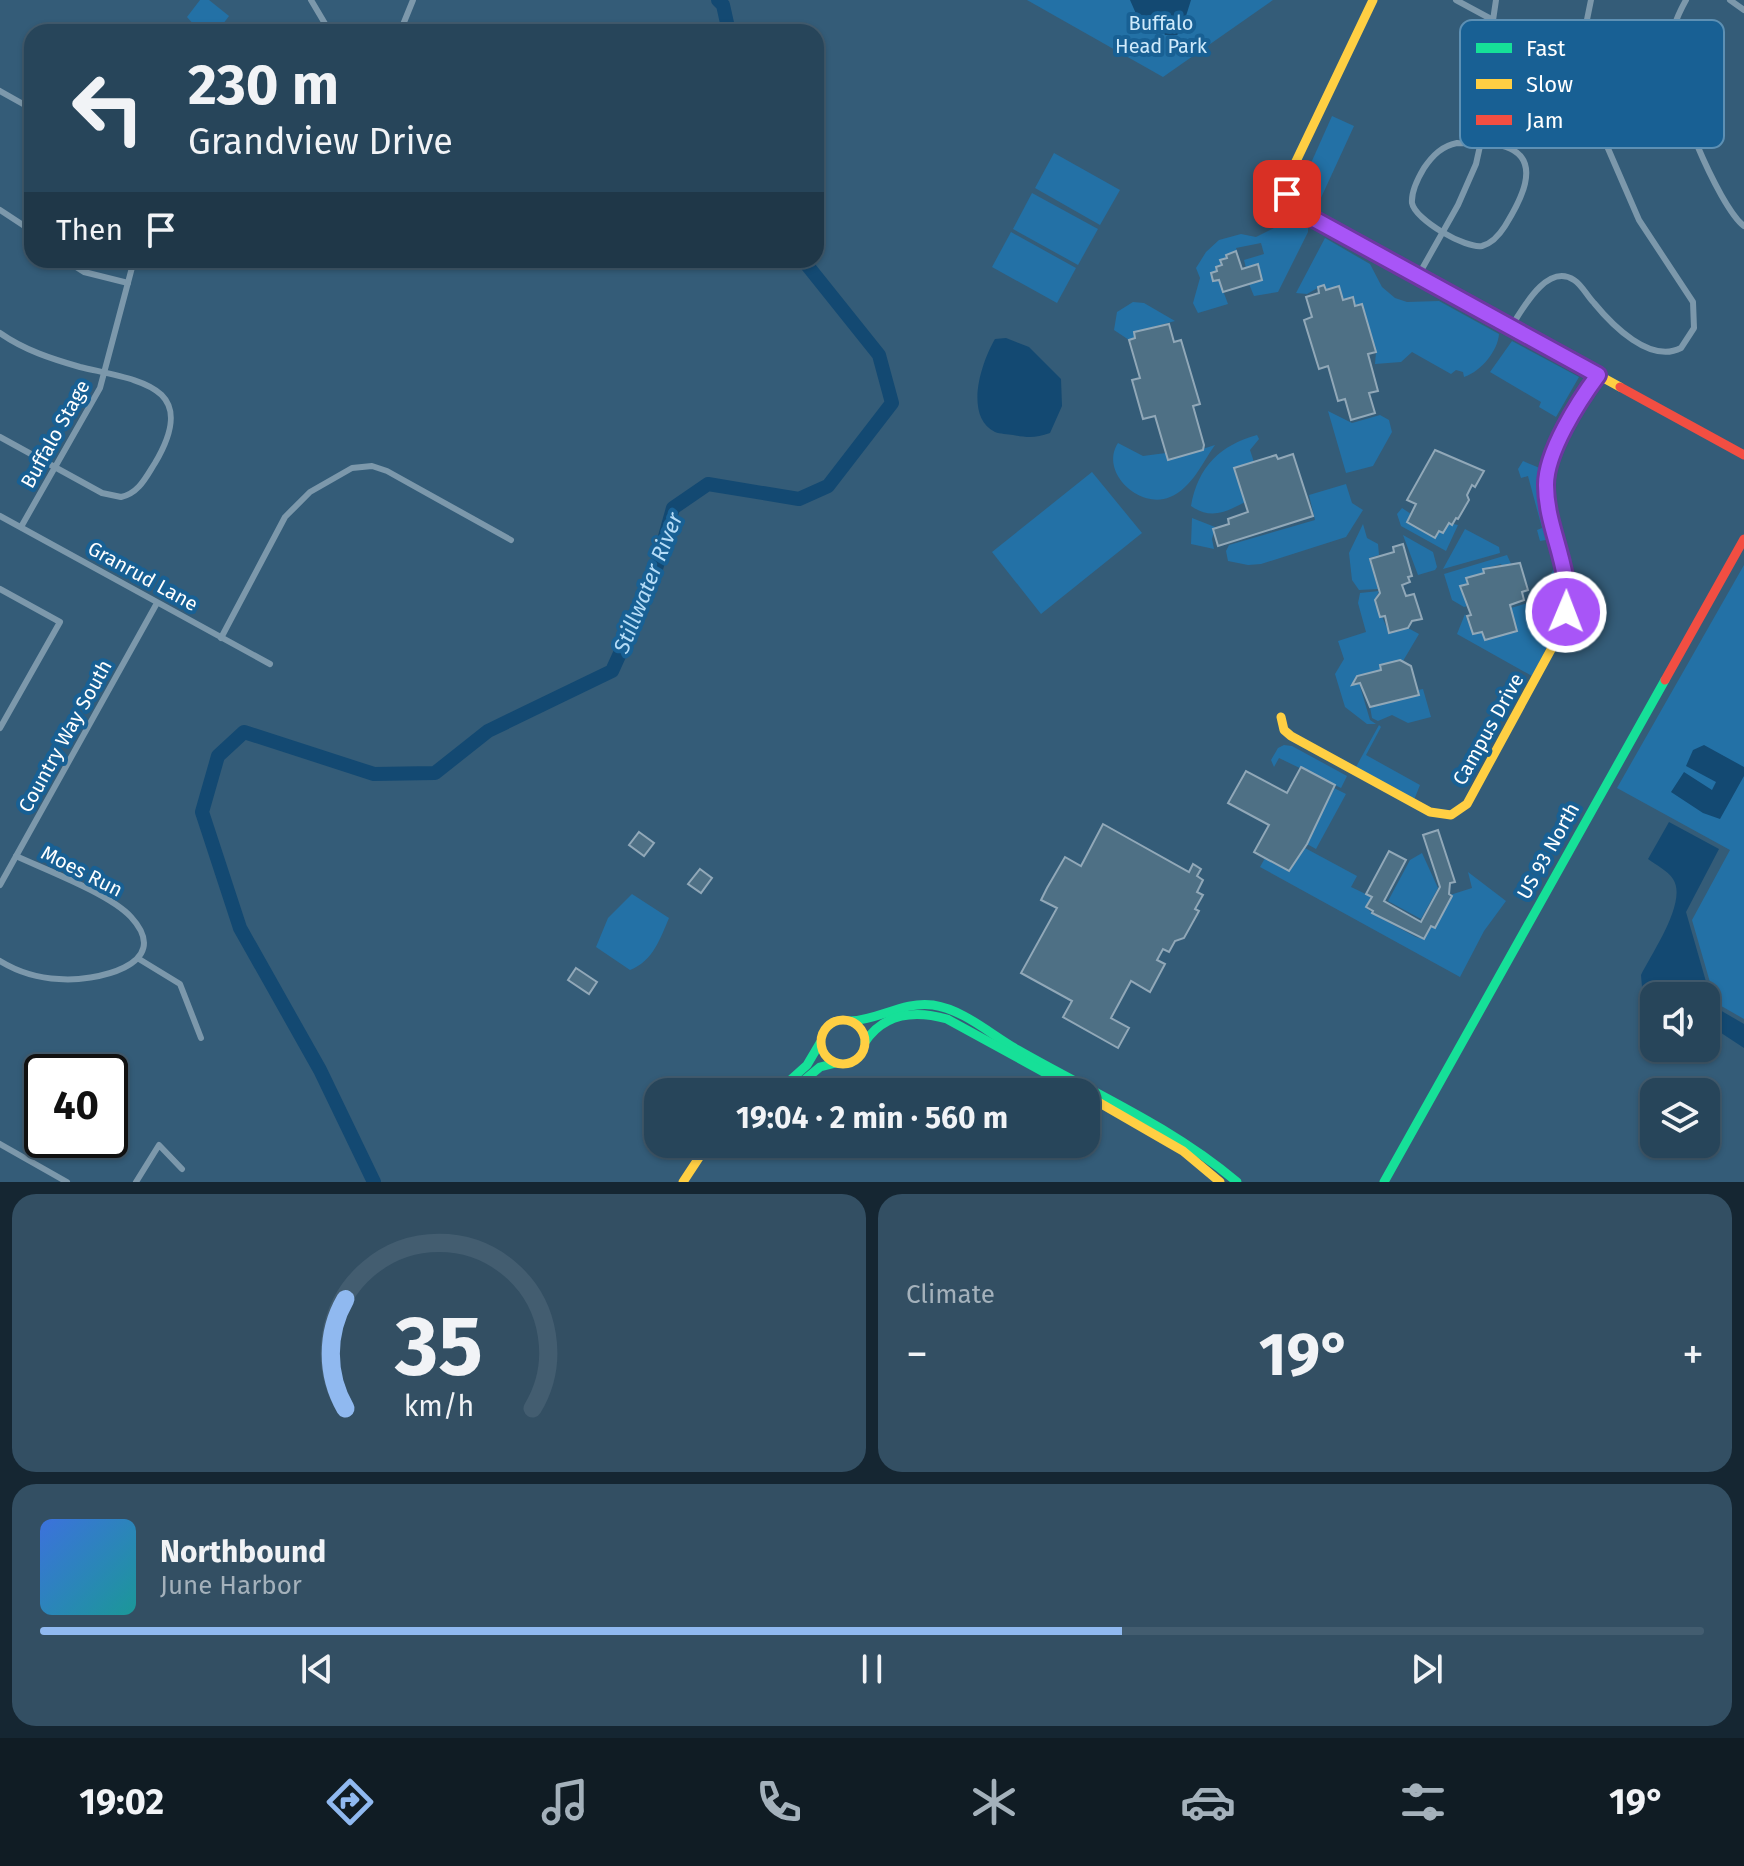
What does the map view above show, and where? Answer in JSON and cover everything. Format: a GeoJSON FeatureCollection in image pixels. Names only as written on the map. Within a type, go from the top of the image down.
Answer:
{"type":"FeatureCollection","features":[{"type":"Feature","properties":{"kind":"main road"},"geometry":{"type":"LineString","coordinates":[[1373,0],[1289,176],[1286,190],[1298,209],[1744,455]]}},
{"type":"Feature","properties":{"kind":"main road","name":"Campus Drive"},"geometry":{"type":"LineString","coordinates":[[1281,717],[1284,730],[1291,736],[1418,807],[1451,815],[1467,804],[1560,633],[1569,590],[1548,501],[1547,472],[1550,456],[1598,375]]}},
{"type":"Feature","properties":{"kind":"main road","name":"US 93 North"},"geometry":{"type":"LineString","coordinates":[[1384,1182],[1744,539]]}},
{"type":"Feature","properties":{"kind":"main road"},"geometry":{"type":"LineString","coordinates":[[792,1078],[813,1059],[829,1025],[841,1020],[861,1021],[914,1003],[950,1010],[1154,1121],[1208,1155],[1237,1182]]}},
{"type":"Feature","properties":{"kind":"main road"},"geometry":{"type":"LineString","coordinates":[[821,1039],[825,1056],[844,1065],[856,1060],[872,1030],[891,1019],[909,1014],[932,1014],[953,1022],[1055,1078]]}},
{"type":"Feature","properties":{"kind":"main road"},"geometry":{"type":"LineString","coordinates":[[850,1021],[861,1029],[865,1042]]}},
{"type":"Feature","properties":{"kind":"main road"},"geometry":{"type":"LineString","coordinates":[[807,1078],[820,1067],[836,1063]]}},
{"type":"Feature","properties":{"kind":"main road"},"geometry":{"type":"LineString","coordinates":[[1100,1103],[1183,1151],[1220,1182]]}},
{"type":"Feature","properties":{"kind":"main road"},"geometry":{"type":"LineString","coordinates":[[683,1182],[699,1158]]}},
{"type":"Feature","properties":{"kind":"street"},"geometry":{"type":"LineString","coordinates":[[311,0],[325,24]]}},
{"type":"Feature","properties":{"kind":"street"},"geometry":{"type":"LineString","coordinates":[[403,24],[413,0]]}},
{"type":"Feature","properties":{"kind":"street"},"geometry":{"type":"LineString","coordinates":[[1456,0],[1493,20],[1496,0]]}},
{"type":"Feature","properties":{"kind":"street"},"geometry":{"type":"LineString","coordinates":[[1587,20],[1591,0]]}},
{"type":"Feature","properties":{"kind":"street"},"geometry":{"type":"LineString","coordinates":[[1678,20],[1686,0]]}},
{"type":"Feature","properties":{"kind":"street"},"geometry":{"type":"LineString","coordinates":[[1730,0],[1744,10]]}},
{"type":"Feature","properties":{"kind":"street"},"geometry":{"type":"LineString","coordinates":[[0,91],[24,104]]}},
{"type":"Feature","properties":{"kind":"street"},"geometry":{"type":"LineString","coordinates":[[1460,143],[1442,149],[1429,161],[1412,198],[1417,213],[1443,231],[1473,245],[1484,245],[1499,235],[1522,196],[1526,172],[1520,157],[1507,148]]}},
{"type":"Feature","properties":{"kind":"street"},"geometry":{"type":"LineString","coordinates":[[1418,276],[1468,185],[1481,148]]}},
{"type":"Feature","properties":{"kind":"street"},"geometry":{"type":"LineString","coordinates":[[1511,327],[1537,291],[1553,278],[1566,276],[1577,282],[1610,320],[1643,345],[1658,352],[1681,348],[1694,328],[1695,311],[1690,294],[1639,220],[1608,148]]}},
{"type":"Feature","properties":{"kind":"street"},"geometry":{"type":"LineString","coordinates":[[1701,148],[1728,207],[1744,226]]}},
{"type":"Feature","properties":{"kind":"street"},"geometry":{"type":"LineString","coordinates":[[0,210],[24,226]]}},
{"type":"Feature","properties":{"kind":"street"},"geometry":{"type":"LineString","coordinates":[[78,268],[128,283]]}},
{"type":"Feature","properties":{"kind":"street","name":"Buffalo Stage"},"geometry":{"type":"LineString","coordinates":[[21,527],[106,372],[132,268]]}},
{"type":"Feature","properties":{"kind":"street"},"geometry":{"type":"LineString","coordinates":[[0,333],[32,351],[143,382],[162,396],[172,420],[165,445],[141,484],[127,496],[115,497],[102,493],[0,437]]}},
{"type":"Feature","properties":{"kind":"street"},"geometry":{"type":"LineString","coordinates":[[221,638],[285,517],[310,492],[352,468],[372,466],[387,471],[511,540]]}},
{"type":"Feature","properties":{"kind":"street","name":"Granrud Lane"},"geometry":{"type":"LineString","coordinates":[[0,516],[270,664]]}},
{"type":"Feature","properties":{"kind":"street"},"geometry":{"type":"LineString","coordinates":[[0,589],[60,622],[0,728]]}},
{"type":"Feature","properties":{"kind":"street","name":"Country Way South"},"geometry":{"type":"LineString","coordinates":[[0,885],[157,603]]}},
{"type":"Feature","properties":{"kind":"street","name":"Moes Run"},"geometry":{"type":"LineString","coordinates":[[16,856],[114,904],[131,917],[141,932],[144,947],[139,959]]}},
{"type":"Feature","properties":{"kind":"street"},"geometry":{"type":"LineString","coordinates":[[0,961],[26,974],[60,980],[111,973],[139,959],[180,984],[201,1038]]}},
{"type":"Feature","properties":{"kind":"street"},"geometry":{"type":"LineString","coordinates":[[0,1144],[67,1182]]}},
{"type":"Feature","properties":{"kind":"street"},"geometry":{"type":"LineString","coordinates":[[136,1182],[159,1145],[182,1169]]}},
{"type":"Feature","properties":{"kind":"green space"},"geometry":{"type":"Polygon","coordinates":[[[200,0],[209,0],[229,16],[223,24],[194,24],[187,17],[200,0]]]}},
{"type":"Feature","properties":{"kind":"green space","name":"Buffalo Head Park"},"geometry":{"type":"Polygon","coordinates":[[[1027,0],[1273,0],[1163,77],[1027,0]]]}},
{"type":"Feature","properties":{"kind":"green space"},"geometry":{"type":"Polygon","coordinates":[[[1332,116],[1354,126],[1320,200],[1299,190],[1332,116]]]}},
{"type":"Feature","properties":{"kind":"green space"},"geometry":{"type":"Polygon","coordinates":[[[1054,153],[1120,190],[1100,225],[1035,188],[1054,153]]]}},
{"type":"Feature","properties":{"kind":"green space"},"geometry":{"type":"Polygon","coordinates":[[[1032,193],[1098,229],[1078,265],[1013,229],[1032,193]]]}},
{"type":"Feature","properties":{"kind":"green space"},"geometry":{"type":"Polygon","coordinates":[[[1292,219],[1308,228],[1308,232],[1278,292],[1254,296],[1249,284],[1262,280],[1258,264],[1246,268],[1244,260],[1264,254],[1261,243],[1236,248],[1237,251],[1220,261],[1222,265],[1216,267],[1217,271],[1211,273],[1213,281],[1219,280],[1228,304],[1198,313],[1193,303],[1200,278],[1196,268],[1206,252],[1219,240],[1241,234],[1256,237],[1292,219]]]}},
{"type":"Feature","properties":{"kind":"green space"},"geometry":{"type":"Polygon","coordinates":[[[1011,232],[1076,268],[1057,303],[992,267],[1011,232]]]}},
{"type":"Feature","properties":{"kind":"green space"},"geometry":{"type":"Polygon","coordinates":[[[1325,238],[1370,264],[1382,287],[1395,298],[1407,302],[1439,301],[1499,334],[1496,347],[1488,359],[1464,377],[1463,372],[1456,370],[1451,374],[1412,352],[1401,362],[1375,364],[1376,352],[1362,304],[1355,306],[1352,298],[1343,300],[1339,286],[1326,290],[1323,285],[1307,294],[1296,293],[1325,238]]]}},
{"type":"Feature","properties":{"kind":"green space"},"geometry":{"type":"Polygon","coordinates":[[[1133,302],[1144,303],[1175,321],[1134,332],[1135,338],[1129,340],[1114,330],[1117,312],[1133,302]]]}},
{"type":"Feature","properties":{"kind":"green space"},"geometry":{"type":"Polygon","coordinates":[[[1512,341],[1579,377],[1556,417],[1539,407],[1541,402],[1490,372],[1512,341]]]}},
{"type":"Feature","properties":{"kind":"green space"},"geometry":{"type":"Polygon","coordinates":[[[1328,411],[1352,423],[1380,415],[1389,420],[1392,432],[1373,466],[1346,473],[1328,411]]]}},
{"type":"Feature","properties":{"kind":"green space"},"geometry":{"type":"Polygon","coordinates":[[[1257,435],[1259,439],[1250,450],[1254,462],[1234,468],[1245,502],[1212,514],[1191,506],[1199,479],[1213,459],[1232,445],[1257,435]]]}},
{"type":"Feature","properties":{"kind":"green space"},"geometry":{"type":"Polygon","coordinates":[[[1118,443],[1143,456],[1166,453],[1168,460],[1215,445],[1184,488],[1158,500],[1135,493],[1118,476],[1114,454],[1118,443]]]}},
{"type":"Feature","properties":{"kind":"green space"},"geometry":{"type":"Polygon","coordinates":[[[1523,461],[1542,469],[1540,498],[1560,574],[1553,579],[1550,576],[1554,568],[1546,540],[1540,541],[1537,530],[1542,528],[1528,476],[1521,478],[1518,469],[1523,461]]]}},
{"type":"Feature","properties":{"kind":"green space"},"geometry":{"type":"Polygon","coordinates":[[[1092,472],[1142,533],[1041,614],[992,552],[1092,472]]]}},
{"type":"Feature","properties":{"kind":"green space"},"geometry":{"type":"Polygon","coordinates":[[[1346,484],[1352,503],[1363,510],[1346,537],[1261,564],[1228,561],[1226,551],[1229,545],[1315,520],[1309,495],[1346,484]]]}},
{"type":"Feature","properties":{"kind":"green space"},"geometry":{"type":"Polygon","coordinates":[[[1402,508],[1411,514],[1407,522],[1435,537],[1439,531],[1443,533],[1449,523],[1458,525],[1446,551],[1401,526],[1397,514],[1402,508]]]}},
{"type":"Feature","properties":{"kind":"green space"},"geometry":{"type":"Polygon","coordinates":[[[1192,518],[1215,527],[1212,539],[1214,549],[1191,544],[1192,518]]]}},
{"type":"Feature","properties":{"kind":"green space"},"geometry":{"type":"Polygon","coordinates":[[[1363,524],[1367,538],[1378,544],[1379,555],[1369,558],[1378,589],[1359,590],[1352,580],[1349,553],[1363,524]]]}},
{"type":"Feature","properties":{"kind":"green space"},"geometry":{"type":"Polygon","coordinates":[[[1465,529],[1499,547],[1500,553],[1443,569],[1465,529]]]}},
{"type":"Feature","properties":{"kind":"green space"},"geometry":{"type":"Polygon","coordinates":[[[1403,535],[1433,552],[1435,570],[1418,575],[1403,535]]]}},
{"type":"Feature","properties":{"kind":"green space"},"geometry":{"type":"Polygon","coordinates":[[[1507,555],[1512,566],[1503,568],[1501,564],[1467,578],[1468,584],[1461,587],[1464,597],[1471,596],[1474,604],[1464,607],[1452,600],[1444,574],[1507,555]]]}},
{"type":"Feature","properties":{"kind":"green space"},"geometry":{"type":"Polygon","coordinates":[[[1744,565],[1744,1019],[1720,1005],[1720,982],[1710,982],[1692,920],[1730,850],[1617,788],[1744,565]]]}},
{"type":"Feature","properties":{"kind":"green space"},"geometry":{"type":"Polygon","coordinates":[[[1558,586],[1561,588],[1556,623],[1532,676],[1457,634],[1465,614],[1473,634],[1482,632],[1485,640],[1517,631],[1511,608],[1534,601],[1539,592],[1558,586]]]}},
{"type":"Feature","properties":{"kind":"green space"},"geometry":{"type":"Polygon","coordinates":[[[1379,591],[1375,600],[1389,633],[1408,628],[1419,634],[1403,661],[1380,665],[1381,670],[1357,676],[1370,720],[1376,724],[1367,724],[1345,707],[1335,674],[1344,659],[1338,641],[1366,632],[1358,603],[1360,593],[1379,591]]]}},
{"type":"Feature","properties":{"kind":"green space"},"geometry":{"type":"Polygon","coordinates":[[[1423,689],[1431,717],[1408,723],[1392,715],[1378,721],[1372,718],[1370,707],[1419,695],[1418,690],[1423,689]]]}},
{"type":"Feature","properties":{"kind":"green space"},"geometry":{"type":"Polygon","coordinates":[[[1379,725],[1381,727],[1366,755],[1420,785],[1414,800],[1356,767],[1379,725]]]}},
{"type":"Feature","properties":{"kind":"green space"},"geometry":{"type":"Polygon","coordinates":[[[1292,746],[1347,776],[1341,788],[1279,758],[1274,767],[1271,760],[1278,748],[1292,746]]]}},
{"type":"Feature","properties":{"kind":"green space"},"geometry":{"type":"Polygon","coordinates":[[[1334,788],[1346,794],[1316,849],[1307,844],[1334,788]]]}},
{"type":"Feature","properties":{"kind":"green space"},"geometry":{"type":"Polygon","coordinates":[[[1305,848],[1357,876],[1351,887],[1372,897],[1366,907],[1373,914],[1423,939],[1431,926],[1435,927],[1450,895],[1472,888],[1468,872],[1506,901],[1484,931],[1460,977],[1260,867],[1265,858],[1289,871],[1305,848]]]}},
{"type":"Feature","properties":{"kind":"green space"},"geometry":{"type":"Polygon","coordinates":[[[1422,853],[1438,888],[1421,919],[1388,901],[1410,860],[1422,853]]]}},
{"type":"Feature","properties":{"kind":"green space"},"geometry":{"type":"Polygon","coordinates":[[[632,894],[669,918],[650,955],[630,970],[596,947],[608,918],[632,894]]]}},
{"type":"Feature","properties":{"kind":"shaded area"},"geometry":{"type":"Polygon","coordinates":[[[1130,0],[1191,0],[1186,16],[1187,25],[1177,35],[1165,35],[1158,24],[1153,25],[1155,21],[1151,18],[1141,25],[1130,0]]]}},
{"type":"Feature","properties":{"kind":"shaded area"},"geometry":{"type":"Polygon","coordinates":[[[1006,338],[1029,347],[1061,379],[1062,406],[1050,433],[1028,437],[997,433],[985,424],[980,414],[978,388],[985,361],[995,339],[1006,338]]]}},
{"type":"Feature","properties":{"kind":"shaded area"},"geometry":{"type":"Polygon","coordinates":[[[1704,745],[1744,767],[1744,776],[1720,819],[1703,813],[1671,792],[1684,772],[1712,790],[1716,782],[1686,766],[1693,750],[1704,745]]]}},
{"type":"Feature","properties":{"kind":"shaded area"},"geometry":{"type":"Polygon","coordinates":[[[1669,822],[1719,849],[1686,912],[1706,982],[1642,982],[1641,975],[1667,927],[1676,900],[1673,879],[1648,859],[1669,822]]]}},
{"type":"Feature","properties":{"kind":"shaded area"},"geometry":{"type":"Polygon","coordinates":[[[1720,1010],[1744,1024],[1744,1048],[1720,1032],[1720,1010]]]}},
{"type":"Feature","properties":{"kind":"building"},"geometry":{"type":"Polygon","coordinates":[[[1236,251],[1242,269],[1258,264],[1262,280],[1223,292],[1219,280],[1213,281],[1211,273],[1222,265],[1220,260],[1236,251]]]}},
{"type":"Feature","properties":{"kind":"building"},"geometry":{"type":"Polygon","coordinates":[[[1324,285],[1326,290],[1339,286],[1343,300],[1353,297],[1355,306],[1362,304],[1376,352],[1368,354],[1378,391],[1369,393],[1375,413],[1351,420],[1345,399],[1338,401],[1328,366],[1319,369],[1304,320],[1312,317],[1306,297],[1319,293],[1318,287],[1324,285]]]}},
{"type":"Feature","properties":{"kind":"building"},"geometry":{"type":"Polygon","coordinates":[[[1169,324],[1174,342],[1181,340],[1200,404],[1193,406],[1204,445],[1203,450],[1168,460],[1155,416],[1143,419],[1132,380],[1140,378],[1129,340],[1135,338],[1134,332],[1169,324]]]}},
{"type":"Feature","properties":{"kind":"building"},"geometry":{"type":"Polygon","coordinates":[[[1435,450],[1484,471],[1475,487],[1472,485],[1467,495],[1469,500],[1458,519],[1452,525],[1449,523],[1443,533],[1439,531],[1435,538],[1407,522],[1416,504],[1407,500],[1435,450]]]}},
{"type":"Feature","properties":{"kind":"building"},"geometry":{"type":"Polygon","coordinates":[[[1293,454],[1313,516],[1218,546],[1213,529],[1229,524],[1228,519],[1248,512],[1234,468],[1276,455],[1278,459],[1293,454]]]}},
{"type":"Feature","properties":{"kind":"building"},"geometry":{"type":"Polygon","coordinates":[[[1403,544],[1412,576],[1408,577],[1410,582],[1402,585],[1406,596],[1414,594],[1422,619],[1412,621],[1408,628],[1389,633],[1385,616],[1380,617],[1375,600],[1380,593],[1370,559],[1394,552],[1393,547],[1403,544]]]}},
{"type":"Feature","properties":{"kind":"building"},"geometry":{"type":"Polygon","coordinates":[[[1520,563],[1528,590],[1522,592],[1524,600],[1510,605],[1517,631],[1485,640],[1482,632],[1473,634],[1467,616],[1471,615],[1460,586],[1468,584],[1466,578],[1484,573],[1483,569],[1520,563]]]}},
{"type":"Feature","properties":{"kind":"building"},"geometry":{"type":"Polygon","coordinates":[[[1400,660],[1411,666],[1419,695],[1370,707],[1360,683],[1352,685],[1357,676],[1381,670],[1380,665],[1400,660]]]}},
{"type":"Feature","properties":{"kind":"building"},"geometry":{"type":"Polygon","coordinates":[[[1301,767],[1335,785],[1307,844],[1289,871],[1254,852],[1269,825],[1228,803],[1246,771],[1287,793],[1301,767]]]}},
{"type":"Feature","properties":{"kind":"building"},"geometry":{"type":"Polygon","coordinates":[[[1103,824],[1189,872],[1193,864],[1201,869],[1197,876],[1203,880],[1197,892],[1203,895],[1195,909],[1199,911],[1184,938],[1175,941],[1169,952],[1163,949],[1157,960],[1165,964],[1150,992],[1131,981],[1111,1018],[1129,1028],[1118,1048],[1063,1017],[1072,1001],[1021,973],[1057,908],[1041,900],[1047,888],[1065,857],[1081,866],[1103,824]]]}},
{"type":"Feature","properties":{"kind":"building"},"geometry":{"type":"Polygon","coordinates":[[[1438,830],[1455,882],[1450,883],[1449,894],[1452,896],[1435,928],[1431,926],[1424,939],[1372,913],[1366,907],[1372,897],[1366,894],[1389,851],[1406,860],[1384,901],[1421,922],[1440,887],[1423,835],[1438,830]]]}},
{"type":"Feature","properties":{"kind":"building"},"geometry":{"type":"Polygon","coordinates":[[[639,832],[654,843],[644,856],[629,845],[639,832]]]}},
{"type":"Feature","properties":{"kind":"building"},"geometry":{"type":"Polygon","coordinates":[[[700,869],[712,878],[701,893],[688,884],[700,869]]]}},
{"type":"Feature","properties":{"kind":"building"},"geometry":{"type":"Polygon","coordinates":[[[576,968],[597,982],[589,994],[568,980],[576,968]]]}},
{"type":"Feature","properties":{"kind":"waterway","name":"Stillwater River"},"geometry":{"type":"LineString","coordinates":[[718,0],[723,5],[727,24]]}},
{"type":"Feature","properties":{"kind":"waterway","name":"Stillwater River"},"geometry":{"type":"LineString","coordinates":[[374,1182],[320,1070],[240,928],[202,812],[218,756],[244,732],[374,774],[435,773],[488,731],[612,671],[652,583],[673,508],[708,484],[799,499],[828,486],[892,403],[879,355],[809,268]]}},
{"type":"Feature","properties":{"kind":"traffic: fast"},"geometry":{"type":"LineString","coordinates":[[1384,1182],[1665,680]]}},
{"type":"Feature","properties":{"kind":"traffic: fast"},"geometry":{"type":"LineString","coordinates":[[850,1021],[922,1004],[956,1012],[1158,1127],[1237,1182]]}},
{"type":"Feature","properties":{"kind":"traffic: fast"},"geometry":{"type":"LineString","coordinates":[[865,1042],[881,1025],[901,1016],[935,1016],[947,1019],[1054,1078]]}},
{"type":"Feature","properties":{"kind":"traffic: fast"},"geometry":{"type":"LineString","coordinates":[[793,1078],[807,1065],[820,1043]]}},
{"type":"Feature","properties":{"kind":"traffic: fast"},"geometry":{"type":"LineString","coordinates":[[807,1078],[820,1067],[836,1063]]}},
{"type":"Feature","properties":{"kind":"traffic: slow"},"geometry":{"type":"LineString","coordinates":[[1373,0],[1289,176],[1288,190],[1292,201],[1312,218],[1620,387]]}},
{"type":"Feature","properties":{"kind":"traffic: slow"},"geometry":{"type":"LineString","coordinates":[[1281,717],[1284,730],[1291,736],[1430,812],[1451,815],[1467,804],[1560,633],[1569,590],[1565,575]]}},
{"type":"Feature","properties":{"kind":"traffic: slow"},"geometry":{"type":"LineString","coordinates":[[843,1020],[859,1026],[865,1042],[859,1058],[843,1064],[827,1058],[821,1042],[827,1026],[843,1020]]}},
{"type":"Feature","properties":{"kind":"traffic: slow"},"geometry":{"type":"LineString","coordinates":[[1100,1103],[1183,1151],[1220,1182]]}},
{"type":"Feature","properties":{"kind":"traffic: slow"},"geometry":{"type":"LineString","coordinates":[[683,1182],[699,1158]]}},
{"type":"Feature","properties":{"kind":"traffic: jam"},"geometry":{"type":"LineString","coordinates":[[1565,575],[1547,500],[1547,471],[1559,437],[1598,375]]}},
{"type":"Feature","properties":{"kind":"traffic: jam"},"geometry":{"type":"LineString","coordinates":[[1620,387],[1744,455]]}},
{"type":"Feature","properties":{"kind":"traffic: jam"},"geometry":{"type":"LineString","coordinates":[[1665,680],[1744,539]]}},
{"type":"Feature","properties":{"kind":"route"},"geometry":{"type":"LineString","coordinates":[[1287,194],[1292,204],[1312,218],[1598,375],[1550,456],[1547,472],[1548,501],[1569,590],[1566,612]]}}]}
